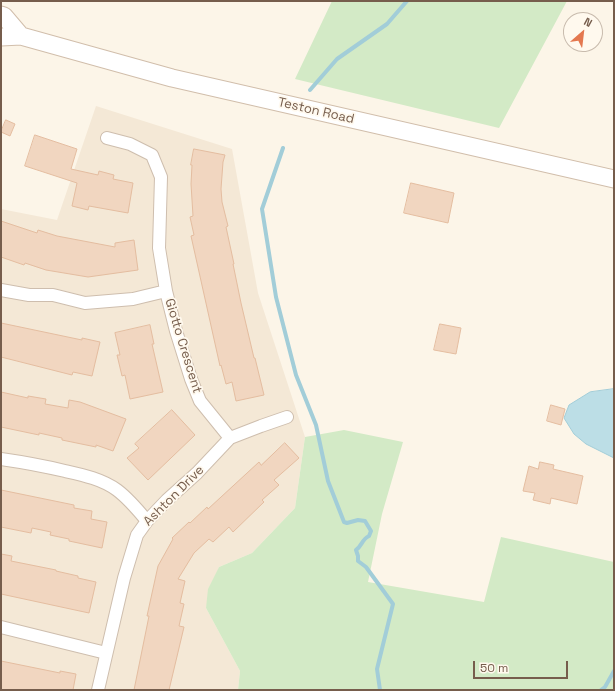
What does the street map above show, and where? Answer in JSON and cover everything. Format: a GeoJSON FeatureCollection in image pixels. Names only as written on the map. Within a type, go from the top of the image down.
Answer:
{"type":"FeatureCollection","features":[{"type":"Feature","properties":{"kind":"main road"},"geometry":{"type":"LineString","coordinates":[[1,15],[4,16],[21,36]]}},
{"type":"Feature","properties":{"kind":"main road","name":"Teston Road"},"geometry":{"type":"LineString","coordinates":[[1,37],[21,36],[172,78],[614,179]]}},
{"type":"Feature","properties":{"kind":"street","name":"Giotto Crescent"},"geometry":{"type":"LineString","coordinates":[[107,138],[130,144],[152,155],[161,177],[159,248],[166,291],[176,331],[191,379],[200,401],[230,438]]}},
{"type":"Feature","properties":{"kind":"street","name":"Giotto Crescent"},"geometry":{"type":"LineString","coordinates":[[1,290],[29,295],[53,295],[85,303],[133,299],[166,291]]}},
{"type":"Feature","properties":{"kind":"street","name":"Ashton Drive"},"geometry":{"type":"LineString","coordinates":[[98,690],[124,578],[137,535],[147,521],[167,500],[197,473],[230,438],[287,417]]}},
{"type":"Feature","properties":{"kind":"street"},"geometry":{"type":"LineString","coordinates":[[1,459],[89,476],[116,489],[131,502],[147,521]]}},
{"type":"Feature","properties":{"kind":"street"},"geometry":{"type":"LineString","coordinates":[[1,628],[106,652]]}},
{"type":"Feature","properties":{"kind":"shaded area"},"geometry":{"type":"Polygon","coordinates":[[[96,106],[232,149],[258,293],[305,437],[295,508],[252,553],[219,567],[206,608],[240,671],[238,690],[1,690],[1,209],[57,220],[96,106]]]}},
{"type":"Feature","properties":{"kind":"green space"},"geometry":{"type":"Polygon","coordinates":[[[332,1],[567,1],[499,128],[295,79],[332,1]]]}},
{"type":"Feature","properties":{"kind":"green space"},"geometry":{"type":"Polygon","coordinates":[[[344,430],[403,442],[382,514],[368,582],[484,602],[501,537],[614,562],[614,690],[238,690],[240,671],[206,608],[208,589],[219,567],[252,553],[295,508],[305,437],[344,430]]]}},
{"type":"Feature","properties":{"kind":"water"},"geometry":{"type":"Polygon","coordinates":[[[614,389],[614,458],[586,444],[574,434],[564,418],[569,405],[590,392],[614,389]]]}},
{"type":"Feature","properties":{"kind":"building"},"geometry":{"type":"Polygon","coordinates":[[[6,120],[15,124],[10,136],[1,132],[6,120]]]}},
{"type":"Feature","properties":{"kind":"building"},"geometry":{"type":"Polygon","coordinates":[[[35,135],[77,149],[71,169],[98,175],[99,171],[114,175],[113,179],[133,183],[128,213],[89,206],[88,210],[72,206],[77,183],[25,166],[35,135]]]}},
{"type":"Feature","properties":{"kind":"building"},"geometry":{"type":"Polygon","coordinates":[[[194,149],[225,155],[221,189],[222,202],[228,226],[226,227],[241,303],[264,395],[236,401],[232,382],[226,384],[221,365],[220,366],[191,236],[194,235],[190,217],[193,216],[191,165],[194,149]]]}},
{"type":"Feature","properties":{"kind":"building"},"geometry":{"type":"Polygon","coordinates":[[[411,183],[454,193],[448,223],[404,213],[411,183]]]}},
{"type":"Feature","properties":{"kind":"building"},"geometry":{"type":"Polygon","coordinates":[[[1,221],[37,233],[38,230],[57,236],[115,247],[115,243],[134,240],[138,270],[88,277],[46,270],[25,263],[24,265],[1,257],[1,221]]]}},
{"type":"Feature","properties":{"kind":"building"},"geometry":{"type":"Polygon","coordinates":[[[1,323],[82,340],[82,338],[100,342],[92,376],[73,372],[72,375],[1,357],[1,323]]]}},
{"type":"Feature","properties":{"kind":"building"},"geometry":{"type":"Polygon","coordinates":[[[440,324],[461,328],[456,354],[434,350],[440,324]]]}},
{"type":"Feature","properties":{"kind":"building"},"geometry":{"type":"Polygon","coordinates":[[[150,325],[154,344],[152,344],[163,392],[130,399],[125,375],[122,376],[117,355],[120,355],[115,333],[150,325]]]}},
{"type":"Feature","properties":{"kind":"building"},"geometry":{"type":"Polygon","coordinates":[[[1,392],[28,398],[28,396],[46,399],[45,404],[68,408],[69,400],[80,402],[126,419],[113,451],[96,445],[96,447],[62,440],[62,438],[39,433],[39,435],[1,427],[1,392]]]}},
{"type":"Feature","properties":{"kind":"building"},"geometry":{"type":"Polygon","coordinates":[[[551,405],[565,409],[561,425],[547,421],[551,405]]]}},
{"type":"Feature","properties":{"kind":"building"},"geometry":{"type":"Polygon","coordinates":[[[172,410],[195,435],[148,480],[127,458],[139,448],[135,444],[172,410]]]}},
{"type":"Feature","properties":{"kind":"building"},"geometry":{"type":"Polygon","coordinates":[[[285,443],[299,458],[274,480],[279,485],[262,500],[264,502],[233,532],[229,527],[213,542],[209,539],[194,553],[178,579],[185,581],[180,603],[184,604],[179,626],[184,627],[169,690],[134,690],[149,616],[147,616],[158,566],[173,539],[172,538],[207,507],[208,509],[259,462],[261,465],[285,443]]]}},
{"type":"Feature","properties":{"kind":"building"},"geometry":{"type":"Polygon","coordinates":[[[540,462],[554,465],[553,469],[583,476],[577,504],[551,498],[550,504],[533,500],[535,493],[523,491],[529,466],[538,469],[540,462]]]}},
{"type":"Feature","properties":{"kind":"building"},"geometry":{"type":"Polygon","coordinates":[[[1,490],[74,505],[74,508],[92,511],[91,519],[107,522],[102,548],[69,541],[69,539],[50,535],[51,532],[32,528],[31,533],[1,527],[1,490]]]}},
{"type":"Feature","properties":{"kind":"building"},"geometry":{"type":"Polygon","coordinates":[[[1,554],[12,556],[11,561],[56,570],[78,576],[78,578],[96,582],[89,613],[1,594],[1,554]]]}},
{"type":"Feature","properties":{"kind":"building"},"geometry":{"type":"Polygon","coordinates":[[[1,661],[60,673],[60,671],[76,674],[73,690],[1,690],[1,661]]]}},
{"type":"Feature","properties":{"kind":"waterway"},"geometry":{"type":"LineString","coordinates":[[310,90],[337,59],[387,24],[407,1]]}},
{"type":"Feature","properties":{"kind":"waterway"},"geometry":{"type":"LineString","coordinates":[[283,148],[262,209],[276,297],[296,375],[316,425],[328,481],[344,522],[347,523],[358,520],[365,521],[371,531],[369,536],[356,550],[358,561],[366,567],[393,604],[377,669],[380,690]]}},
{"type":"Feature","properties":{"kind":"waterway"},"geometry":{"type":"LineString","coordinates":[[601,690],[605,687],[614,671]]}}]}
